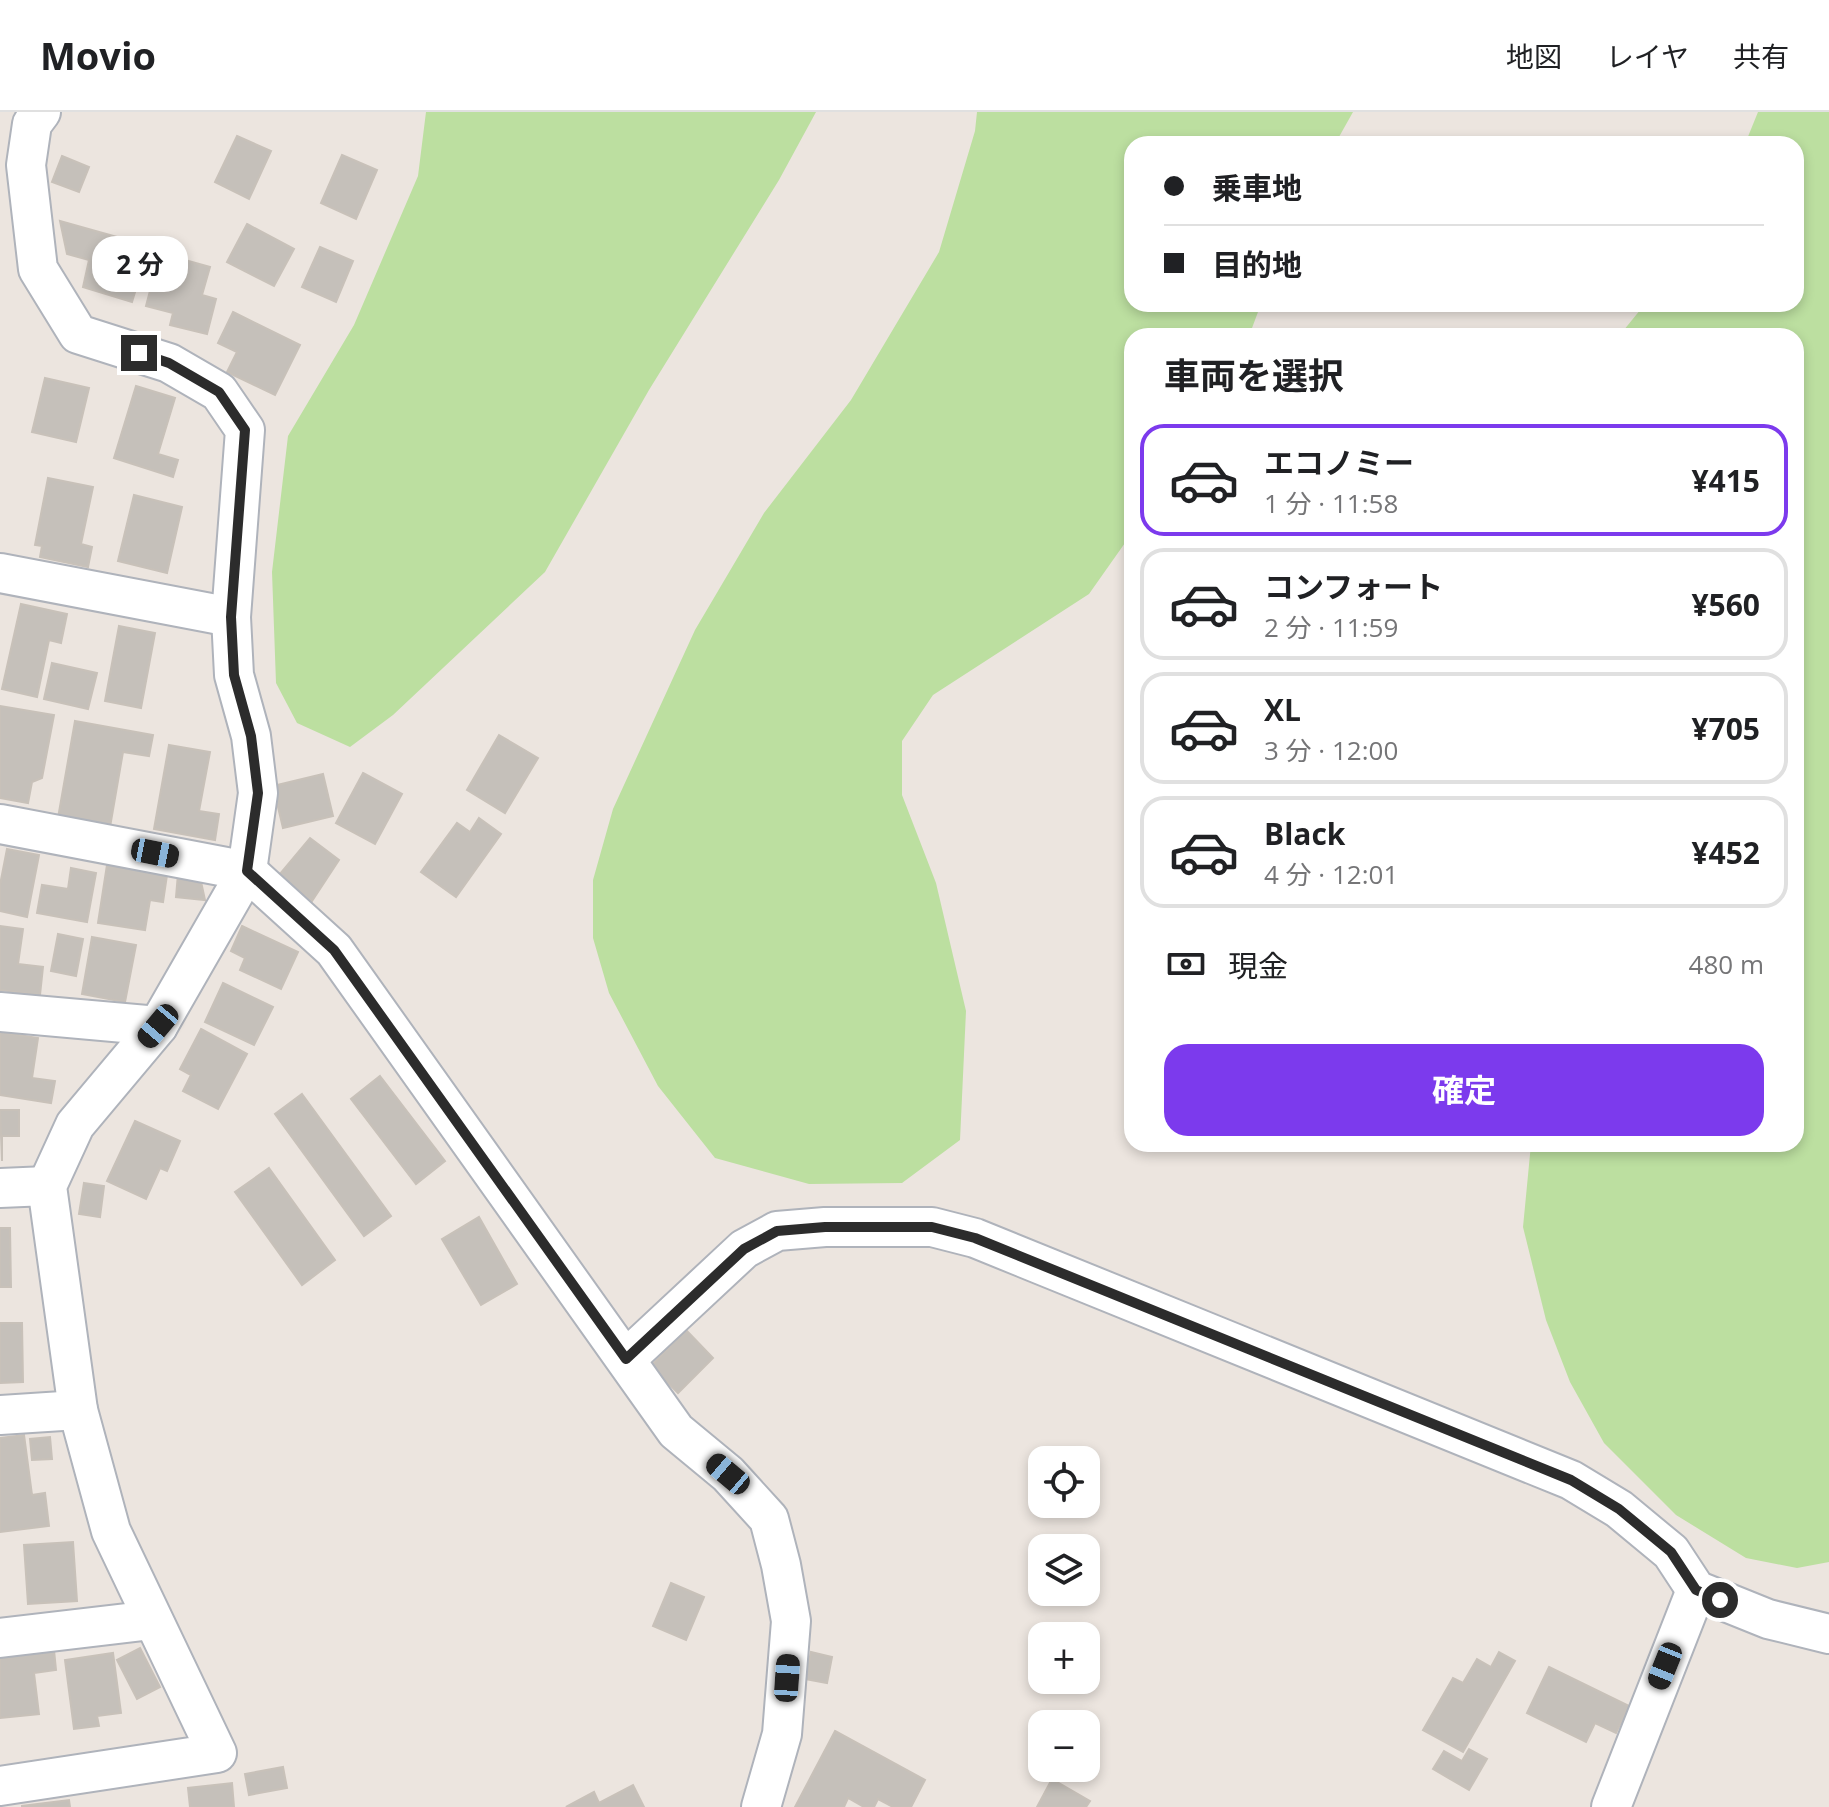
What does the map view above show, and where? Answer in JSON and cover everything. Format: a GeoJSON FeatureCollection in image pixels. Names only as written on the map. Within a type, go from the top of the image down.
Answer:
{"type":"FeatureCollection","features":[{"type":"Feature","properties":{"kind":"street"},"geometry":{"type":"LineString","coordinates":[[0,1786],[217,1753],[111,1531],[78,1410],[47,1186],[75,1125],[158,1026],[247,871],[258,793],[251,736],[234,675],[231,617],[245,430],[219,392],[169,363],[78,334],[38,269],[26,165],[32,124],[41,112]]}},
{"type":"Feature","properties":{"kind":"street"},"geometry":{"type":"LineString","coordinates":[[0,573],[231,617]]}},
{"type":"Feature","properties":{"kind":"street"},"geometry":{"type":"LineString","coordinates":[[0,824],[247,871],[334,950],[676,1431],[728,1474],[769,1519],[791,1621],[782,1734],[761,1807]]}},
{"type":"Feature","properties":{"kind":"street"},"geometry":{"type":"LineString","coordinates":[[0,1012],[158,1026]]}},
{"type":"Feature","properties":{"kind":"street"},"geometry":{"type":"LineString","coordinates":[[0,1188],[47,1186]]}},
{"type":"Feature","properties":{"kind":"street"},"geometry":{"type":"LineString","coordinates":[[626,1359],[744,1249],[777,1231],[825,1227],[932,1227],[975,1238],[1571,1480],[1619,1509],[1671,1552],[1696,1590],[1768,1619],[1829,1634]]}},
{"type":"Feature","properties":{"kind":"street"},"geometry":{"type":"LineString","coordinates":[[0,1415],[78,1410]]}},
{"type":"Feature","properties":{"kind":"street"},"geometry":{"type":"LineString","coordinates":[[1611,1807],[1696,1590]]}},
{"type":"Feature","properties":{"kind":"street"},"geometry":{"type":"LineString","coordinates":[[0,1638],[152,1620]]}},
{"type":"Feature","properties":{"kind":"green space"},"geometry":{"type":"Polygon","coordinates":[[[426,112],[816,112],[779,180],[649,390],[545,572],[393,715],[350,747],[297,723],[276,683],[272,572],[288,436],[354,325],[418,176],[426,112]]]}},
{"type":"Feature","properties":{"kind":"green space"},"geometry":{"type":"Polygon","coordinates":[[[977,112],[1353,112],[1340,136],[1124,136],[1124,312],[1258,312],[1252,328],[1124,328],[1124,544],[1089,594],[933,695],[902,741],[902,795],[936,883],[966,1011],[960,1140],[902,1183],[809,1184],[715,1158],[658,1086],[609,993],[593,938],[593,880],[613,809],[695,630],[764,513],[851,400],[939,252],[975,131],[977,112]]]}},
{"type":"Feature","properties":{"kind":"green space"},"geometry":{"type":"Polygon","coordinates":[[[1758,112],[1829,112],[1829,1562],[1797,1568],[1746,1558],[1676,1515],[1604,1443],[1570,1382],[1546,1320],[1523,1227],[1530,1152],[1804,1152],[1804,328],[1626,328],[1638,312],[1804,312],[1804,136],[1748,136],[1758,112]]]}},
{"type":"Feature","properties":{"kind":"building"},"geometry":{"type":"Polygon","coordinates":[[[237,136],[271,151],[249,199],[215,182],[237,136]]]}},
{"type":"Feature","properties":{"kind":"building"},"geometry":{"type":"Polygon","coordinates":[[[342,155],[377,170],[356,219],[321,203],[342,155]]]}},
{"type":"Feature","properties":{"kind":"building"},"geometry":{"type":"Polygon","coordinates":[[[62,156],[89,167],[79,192],[52,182],[62,156]]]}},
{"type":"Feature","properties":{"kind":"building"},"geometry":{"type":"Polygon","coordinates":[[[60,221],[149,246],[132,302],[83,287],[89,260],[67,254],[60,221]]]}},
{"type":"Feature","properties":{"kind":"building"},"geometry":{"type":"Polygon","coordinates":[[[247,224],[294,249],[274,286],[227,262],[247,224]]]}},
{"type":"Feature","properties":{"kind":"building"},"geometry":{"type":"Polygon","coordinates":[[[320,247],[353,261],[336,302],[302,287],[320,247]]]}},
{"type":"Feature","properties":{"kind":"building"},"geometry":{"type":"Polygon","coordinates":[[[160,253],[210,267],[202,295],[216,299],[207,334],[170,325],[173,313],[146,306],[160,253]]]}},
{"type":"Feature","properties":{"kind":"building"},"geometry":{"type":"Polygon","coordinates":[[[233,312],[300,345],[275,395],[227,372],[237,352],[218,343],[233,312]]]}},
{"type":"Feature","properties":{"kind":"building"},"geometry":{"type":"Polygon","coordinates":[[[45,378],[89,388],[76,442],[32,432],[45,378]]]}},
{"type":"Feature","properties":{"kind":"building"},"geometry":{"type":"Polygon","coordinates":[[[136,386],[175,398],[158,454],[178,460],[173,477],[114,458],[136,386]]]}},
{"type":"Feature","properties":{"kind":"building"},"geometry":{"type":"Polygon","coordinates":[[[48,478],[93,487],[81,544],[92,547],[88,567],[40,557],[42,546],[35,545],[48,478]]]}},
{"type":"Feature","properties":{"kind":"building"},"geometry":{"type":"Polygon","coordinates":[[[134,495],[182,507],[167,573],[118,561],[134,495]]]}},
{"type":"Feature","properties":{"kind":"building"},"geometry":{"type":"Polygon","coordinates":[[[21,604],[67,614],[61,643],[49,640],[37,697],[2,689],[21,604]]]}},
{"type":"Feature","properties":{"kind":"building"},"geometry":{"type":"Polygon","coordinates":[[[119,626],[155,633],[141,708],[105,701],[119,626]]]}},
{"type":"Feature","properties":{"kind":"building"},"geometry":{"type":"Polygon","coordinates":[[[52,663],[97,673],[88,709],[44,699],[52,663]]]}},
{"type":"Feature","properties":{"kind":"building"},"geometry":{"type":"Polygon","coordinates":[[[0,706],[54,715],[42,778],[32,782],[28,803],[0,798],[0,706]]]}},
{"type":"Feature","properties":{"kind":"building"},"geometry":{"type":"Polygon","coordinates":[[[75,721],[153,735],[149,756],[123,752],[110,827],[58,818],[75,721]]]}},
{"type":"Feature","properties":{"kind":"building"},"geometry":{"type":"Polygon","coordinates":[[[499,735],[538,758],[505,813],[467,790],[499,735]]]}},
{"type":"Feature","properties":{"kind":"building"},"geometry":{"type":"Polygon","coordinates":[[[169,745],[210,752],[199,811],[219,814],[215,840],[154,829],[169,745]]]}},
{"type":"Feature","properties":{"kind":"building"},"geometry":{"type":"Polygon","coordinates":[[[363,773],[402,794],[375,844],[336,823],[363,773]]]}},
{"type":"Feature","properties":{"kind":"building"},"geometry":{"type":"Polygon","coordinates":[[[323,774],[333,816],[283,828],[273,786],[323,774]]]}},
{"type":"Feature","properties":{"kind":"building"},"geometry":{"type":"Polygon","coordinates":[[[479,818],[501,834],[456,897],[421,872],[457,823],[470,832],[479,818]]]}},
{"type":"Feature","properties":{"kind":"building"},"geometry":{"type":"Polygon","coordinates":[[[310,838],[339,860],[312,901],[279,875],[310,838]]]}},
{"type":"Feature","properties":{"kind":"building"},"geometry":{"type":"Polygon","coordinates":[[[7,849],[39,855],[27,917],[0,911],[0,885],[7,849]]]}},
{"type":"Feature","properties":{"kind":"building"},"geometry":{"type":"Polygon","coordinates":[[[107,865],[167,875],[163,902],[150,900],[145,930],[98,923],[107,865]]]}},
{"type":"Feature","properties":{"kind":"building"},"geometry":{"type":"Polygon","coordinates":[[[71,868],[96,873],[87,922],[37,913],[42,885],[68,889],[71,868]]]}},
{"type":"Feature","properties":{"kind":"building"},"geometry":{"type":"Polygon","coordinates":[[[178,874],[200,877],[205,900],[176,897],[178,874]]]}},
{"type":"Feature","properties":{"kind":"building"},"geometry":{"type":"Polygon","coordinates":[[[0,926],[23,929],[18,964],[43,967],[40,995],[0,990],[0,926]]]}},
{"type":"Feature","properties":{"kind":"building"},"geometry":{"type":"Polygon","coordinates":[[[242,926],[298,952],[281,989],[240,970],[245,958],[231,951],[242,926]]]}},
{"type":"Feature","properties":{"kind":"building"},"geometry":{"type":"Polygon","coordinates":[[[58,934],[83,939],[76,976],[51,971],[58,934]]]}},
{"type":"Feature","properties":{"kind":"building"},"geometry":{"type":"Polygon","coordinates":[[[92,937],[136,945],[125,1002],[82,994],[92,937]]]}},
{"type":"Feature","properties":{"kind":"building"},"geometry":{"type":"Polygon","coordinates":[[[223,983],[273,1007],[254,1045],[205,1022],[223,983]]]}},
{"type":"Feature","properties":{"kind":"building"},"geometry":{"type":"Polygon","coordinates":[[[201,1029],[247,1054],[218,1109],[183,1091],[191,1075],[180,1069],[201,1029]]]}},
{"type":"Feature","properties":{"kind":"building"},"geometry":{"type":"Polygon","coordinates":[[[0,1032],[38,1038],[32,1078],[55,1081],[51,1103],[0,1095],[0,1032]]]}},
{"type":"Feature","properties":{"kind":"building"},"geometry":{"type":"Polygon","coordinates":[[[380,1076],[445,1161],[416,1184],[351,1099],[380,1076]]]}},
{"type":"Feature","properties":{"kind":"building"},"geometry":{"type":"Polygon","coordinates":[[[302,1094],[391,1216],[364,1236],[275,1114],[302,1094]]]}},
{"type":"Feature","properties":{"kind":"building"},"geometry":{"type":"Polygon","coordinates":[[[0,1110],[19,1110],[19,1136],[2,1136],[2,1161],[0,1110]]]}},
{"type":"Feature","properties":{"kind":"building"},"geometry":{"type":"Polygon","coordinates":[[[135,1121],[180,1141],[167,1171],[160,1168],[146,1199],[107,1181],[135,1121]]]}},
{"type":"Feature","properties":{"kind":"building"},"geometry":{"type":"Polygon","coordinates":[[[269,1168],[335,1260],[302,1285],[235,1192],[269,1168]]]}},
{"type":"Feature","properties":{"kind":"building"},"geometry":{"type":"Polygon","coordinates":[[[84,1183],[104,1186],[100,1217],[79,1214],[84,1183]]]}},
{"type":"Feature","properties":{"kind":"building"},"geometry":{"type":"Polygon","coordinates":[[[479,1217],[517,1284],[481,1305],[442,1239],[479,1217]]]}},
{"type":"Feature","properties":{"kind":"building"},"geometry":{"type":"Polygon","coordinates":[[[0,1228],[10,1228],[11,1287],[0,1287],[0,1228]]]}},
{"type":"Feature","properties":{"kind":"building"},"geometry":{"type":"Polygon","coordinates":[[[0,1323],[22,1323],[23,1382],[0,1383],[0,1323]]]}},
{"type":"Feature","properties":{"kind":"building"},"geometry":{"type":"Polygon","coordinates":[[[686,1330],[713,1358],[678,1393],[651,1366],[686,1330]]]}},
{"type":"Feature","properties":{"kind":"building"},"geometry":{"type":"Polygon","coordinates":[[[24,1435],[32,1495],[45,1493],[49,1526],[0,1532],[0,1438],[24,1435]]]}},
{"type":"Feature","properties":{"kind":"building"},"geometry":{"type":"Polygon","coordinates":[[[50,1437],[52,1459],[32,1460],[30,1439],[50,1437]]]}},
{"type":"Feature","properties":{"kind":"building"},"geometry":{"type":"Polygon","coordinates":[[[73,1542],[77,1601],[28,1604],[24,1545],[73,1542]]]}},
{"type":"Feature","properties":{"kind":"building"},"geometry":{"type":"Polygon","coordinates":[[[671,1583],[704,1597],[686,1640],[653,1626],[671,1583]]]}},
{"type":"Feature","properties":{"kind":"building"},"geometry":{"type":"Polygon","coordinates":[[[140,1648],[160,1687],[137,1699],[117,1660],[140,1648]]]}},
{"type":"Feature","properties":{"kind":"building"},"geometry":{"type":"Polygon","coordinates":[[[54,1650],[56,1670],[34,1673],[39,1714],[0,1718],[0,1655],[54,1650]]]}},
{"type":"Feature","properties":{"kind":"building"},"geometry":{"type":"Polygon","coordinates":[[[811,1652],[832,1657],[827,1683],[805,1679],[811,1652]]]}},
{"type":"Feature","properties":{"kind":"building"},"geometry":{"type":"Polygon","coordinates":[[[1499,1652],[1515,1661],[1463,1752],[1423,1730],[1453,1678],[1463,1683],[1477,1659],[1491,1667],[1499,1652]]]}},
{"type":"Feature","properties":{"kind":"building"},"geometry":{"type":"Polygon","coordinates":[[[113,1653],[121,1713],[97,1716],[99,1726],[74,1729],[65,1660],[113,1653]]]}},
{"type":"Feature","properties":{"kind":"building"},"geometry":{"type":"Polygon","coordinates":[[[1549,1667],[1629,1706],[1616,1733],[1595,1723],[1586,1742],[1527,1713],[1549,1667]]]}},
{"type":"Feature","properties":{"kind":"building"},"geometry":{"type":"Polygon","coordinates":[[[835,1731],[925,1780],[911,1807],[893,1807],[878,1799],[874,1807],[864,1807],[848,1798],[844,1807],[795,1807],[835,1731]]]}},
{"type":"Feature","properties":{"kind":"building"},"geometry":{"type":"Polygon","coordinates":[[[1469,1749],[1487,1759],[1469,1790],[1433,1769],[1444,1751],[1462,1761],[1469,1749]]]}},
{"type":"Feature","properties":{"kind":"building"},"geometry":{"type":"Polygon","coordinates":[[[283,1767],[287,1788],[249,1795],[245,1774],[283,1767]]]}},
{"type":"Feature","properties":{"kind":"building"},"geometry":{"type":"Polygon","coordinates":[[[1050,1782],[1057,1782],[1090,1801],[1086,1807],[1037,1807],[1050,1782]]]}},
{"type":"Feature","properties":{"kind":"building"},"geometry":{"type":"Polygon","coordinates":[[[232,1783],[234,1807],[190,1807],[188,1788],[232,1783]]]}},
{"type":"Feature","properties":{"kind":"building"},"geometry":{"type":"Polygon","coordinates":[[[633,1785],[644,1807],[566,1807],[594,1792],[599,1803],[633,1785]]]}},
{"type":"Feature","properties":{"kind":"building"},"geometry":{"type":"Polygon","coordinates":[[[69,1800],[70,1807],[22,1807],[22,1806],[69,1800]]]}},
{"type":"Feature","properties":{"kind":"route"},"geometry":{"type":"LineString","coordinates":[[139,353],[169,363],[219,392],[245,430],[231,617],[234,675],[251,736],[258,793],[247,871],[334,950],[626,1359],[744,1249],[777,1231],[825,1227],[932,1227],[975,1238],[1571,1480],[1619,1509],[1671,1552],[1696,1590],[1720,1600]]}}]}
